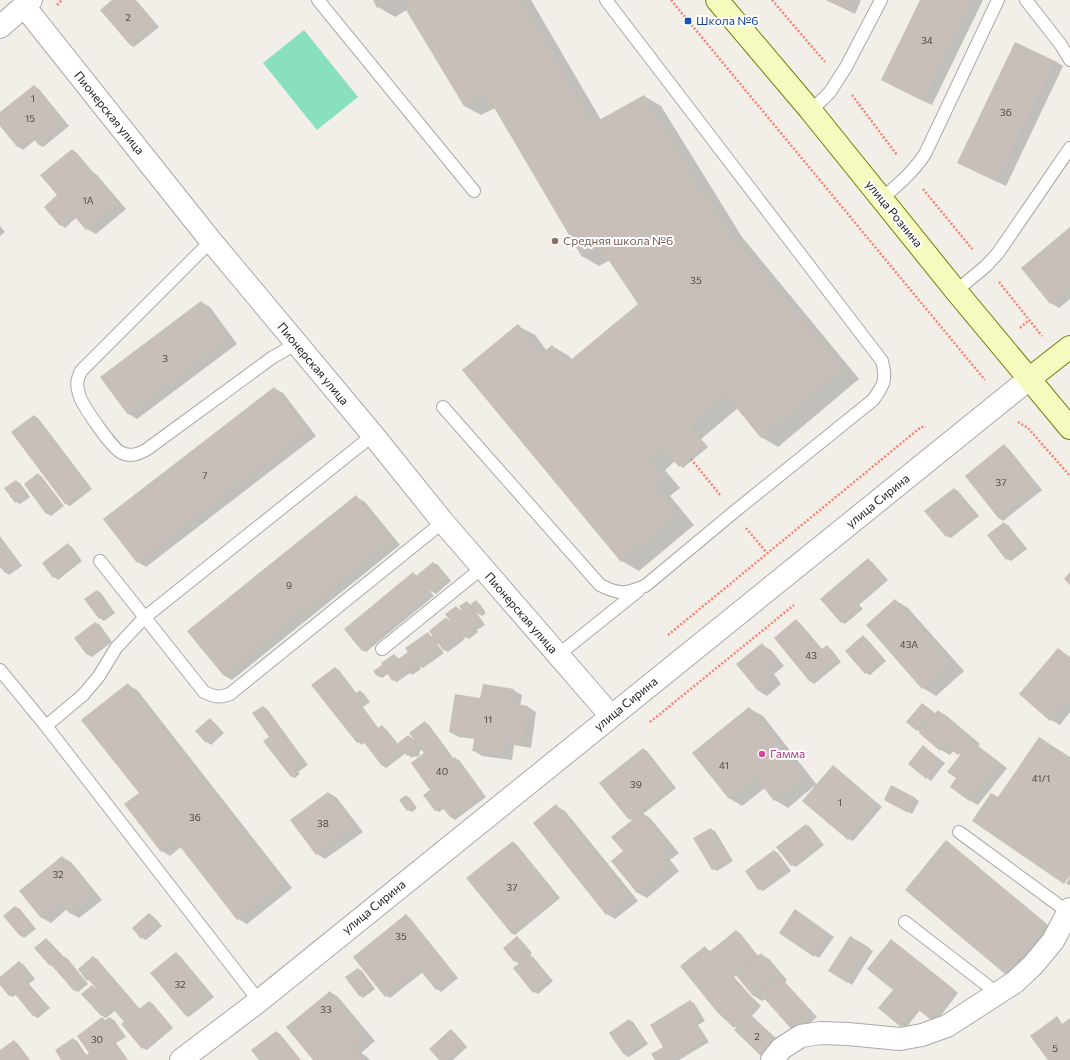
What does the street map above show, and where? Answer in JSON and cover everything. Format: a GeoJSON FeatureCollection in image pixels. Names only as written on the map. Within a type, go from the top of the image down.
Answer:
{"type":"FeatureCollection","features":[{"type":"Feature","properties":{"kind":"main road","name":"улица Рознина"},"geometry":{"type":"LineString","coordinates":[[717,0],[811,111],[956,291],[1070,428]]}},
{"type":"Feature","properties":{"kind":"main road","name":"улица Сирина"},"geometry":{"type":"LineString","coordinates":[[1029,379],[1070,347]]}},
{"type":"Feature","properties":{"kind":"street"},"geometry":{"type":"LineString","coordinates":[[0,27],[28,3]]}},
{"type":"Feature","properties":{"kind":"street","name":"Пионерская улица"},"geometry":{"type":"LineString","coordinates":[[28,3],[211,241],[443,522],[611,716]]}},
{"type":"Feature","properties":{"kind":"street","name":"улица Сирина"},"geometry":{"type":"LineString","coordinates":[[181,1060],[259,1001],[1029,379]]}},
{"type":"Feature","properties":{"kind":"street"},"geometry":{"type":"LineString","coordinates":[[772,1060],[782,1048],[801,1036],[821,1033],[900,1039],[922,1036],[947,1026],[1015,982],[1033,965],[1053,941],[1069,911]]}},
{"type":"Feature","properties":{"kind":"lane"},"geometry":{"type":"LineString","coordinates":[[318,0],[474,191]]}},
{"type":"Feature","properties":{"kind":"lane"},"geometry":{"type":"LineString","coordinates":[[558,655],[873,400],[882,388],[885,373],[882,361],[606,0]]}},
{"type":"Feature","properties":{"kind":"lane"},"geometry":{"type":"LineString","coordinates":[[811,111],[830,92],[846,67],[882,0]]}},
{"type":"Feature","properties":{"kind":"lane"},"geometry":{"type":"LineString","coordinates":[[881,199],[910,174],[925,154],[998,0]]}},
{"type":"Feature","properties":{"kind":"lane"},"geometry":{"type":"LineString","coordinates":[[1026,0],[1061,45],[1070,60]]}},
{"type":"Feature","properties":{"kind":"lane"},"geometry":{"type":"LineString","coordinates":[[956,291],[986,266],[998,253],[1070,148]]}},
{"type":"Feature","properties":{"kind":"lane"},"geometry":{"type":"LineString","coordinates":[[211,241],[81,370],[76,382],[79,396],[109,442],[121,453],[135,455],[146,450],[273,357],[296,344]]}},
{"type":"Feature","properties":{"kind":"lane"},"geometry":{"type":"LineString","coordinates":[[443,407],[600,585],[614,592],[630,592],[645,586]]}},
{"type":"Feature","properties":{"kind":"lane"},"geometry":{"type":"LineString","coordinates":[[46,726],[83,695],[100,676],[116,648],[144,618],[373,436]]}},
{"type":"Feature","properties":{"kind":"lane"},"geometry":{"type":"LineString","coordinates":[[100,561],[204,692],[212,696],[220,697],[230,694],[443,522]]}},
{"type":"Feature","properties":{"kind":"lane"},"geometry":{"type":"LineString","coordinates":[[382,649],[482,568]]}},
{"type":"Feature","properties":{"kind":"lane"},"geometry":{"type":"LineString","coordinates":[[0,670],[46,726],[259,1001]]}},
{"type":"Feature","properties":{"kind":"lane"},"geometry":{"type":"LineString","coordinates":[[959,832],[1069,911]]}},
{"type":"Feature","properties":{"kind":"lane"},"geometry":{"type":"LineString","coordinates":[[905,922],[997,993]]}},
{"type":"Feature","properties":{"kind":"path"},"geometry":{"type":"LineString","coordinates":[[671,0],[990,385]]}},
{"type":"Feature","properties":{"kind":"path"},"geometry":{"type":"LineString","coordinates":[[1028,428],[1070,476]]}},
{"type":"Feature","properties":{"kind":"green space"},"geometry":{"type":"Polygon","coordinates":[[[304,30],[358,97],[317,130],[263,63],[304,30]]]}},
{"type":"Feature","properties":{"kind":"building"},"geometry":{"type":"Polygon","coordinates":[[[112,0],[135,0],[155,24],[130,45],[100,10],[112,0]]]}},
{"type":"Feature","properties":{"kind":"building"},"geometry":{"type":"Polygon","coordinates":[[[373,0],[390,0],[377,8],[373,0]]]}},
{"type":"Feature","properties":{"kind":"building"},"geometry":{"type":"Polygon","coordinates":[[[400,0],[521,0],[592,124],[644,95],[725,227],[843,369],[761,438],[726,395],[689,426],[705,444],[679,467],[663,448],[649,460],[664,478],[654,486],[677,515],[621,562],[462,370],[518,324],[541,354],[552,345],[567,363],[638,304],[599,246],[582,257],[486,94],[464,106],[400,0]]]}},
{"type":"Feature","properties":{"kind":"building"},"geometry":{"type":"Polygon","coordinates":[[[826,0],[850,0],[846,9],[826,0]]]}},
{"type":"Feature","properties":{"kind":"building"},"geometry":{"type":"Polygon","coordinates":[[[920,0],[972,0],[923,101],[881,80],[920,0]]]}},
{"type":"Feature","properties":{"kind":"building"},"geometry":{"type":"Polygon","coordinates":[[[1015,42],[1055,61],[997,182],[957,163],[1015,42]]]}},
{"type":"Feature","properties":{"kind":"building"},"geometry":{"type":"Polygon","coordinates":[[[34,85],[65,124],[39,145],[32,137],[18,148],[0,126],[0,112],[34,85]]]}},
{"type":"Feature","properties":{"kind":"building"},"geometry":{"type":"Polygon","coordinates":[[[72,149],[118,204],[86,230],[73,215],[60,226],[44,207],[57,195],[40,175],[72,149]]]}},
{"type":"Feature","properties":{"kind":"building"},"geometry":{"type":"Polygon","coordinates":[[[1070,227],[1070,288],[1050,304],[1021,268],[1070,227]]]}},
{"type":"Feature","properties":{"kind":"building"},"geometry":{"type":"Polygon","coordinates":[[[201,301],[229,339],[128,415],[100,377],[201,301]]]}},
{"type":"Feature","properties":{"kind":"building"},"geometry":{"type":"Polygon","coordinates":[[[274,387],[308,431],[137,563],[103,519],[274,387]]]}},
{"type":"Feature","properties":{"kind":"building"},"geometry":{"type":"Polygon","coordinates":[[[34,415],[88,487],[65,504],[11,432],[34,415]]]}},
{"type":"Feature","properties":{"kind":"building"},"geometry":{"type":"Polygon","coordinates":[[[1004,444],[1038,487],[999,519],[965,476],[1004,444]]]}},
{"type":"Feature","properties":{"kind":"building"},"geometry":{"type":"Polygon","coordinates":[[[38,473],[61,504],[46,514],[24,484],[38,473]]]}},
{"type":"Feature","properties":{"kind":"building"},"geometry":{"type":"Polygon","coordinates":[[[16,480],[26,495],[15,503],[4,488],[16,480]]]}},
{"type":"Feature","properties":{"kind":"building"},"geometry":{"type":"Polygon","coordinates":[[[954,488],[976,513],[946,537],[924,511],[954,488]]]}},
{"type":"Feature","properties":{"kind":"building"},"geometry":{"type":"Polygon","coordinates":[[[356,495],[392,540],[223,675],[187,631],[356,495]]]}},
{"type":"Feature","properties":{"kind":"building"},"geometry":{"type":"Polygon","coordinates":[[[1004,522],[1023,546],[1006,560],[987,535],[1004,522]]]}},
{"type":"Feature","properties":{"kind":"building"},"geometry":{"type":"Polygon","coordinates":[[[0,538],[18,563],[5,573],[0,567],[0,538]]]}},
{"type":"Feature","properties":{"kind":"building"},"geometry":{"type":"Polygon","coordinates":[[[68,543],[79,559],[53,578],[42,563],[68,543]]]}},
{"type":"Feature","properties":{"kind":"building"},"geometry":{"type":"Polygon","coordinates":[[[868,558],[885,578],[856,602],[860,606],[841,623],[820,599],[868,558]]]}},
{"type":"Feature","properties":{"kind":"building"},"geometry":{"type":"Polygon","coordinates":[[[433,562],[447,579],[431,592],[417,575],[433,562]]]}},
{"type":"Feature","properties":{"kind":"building"},"geometry":{"type":"Polygon","coordinates":[[[413,572],[431,594],[362,651],[344,629],[413,572]]]}},
{"type":"Feature","properties":{"kind":"building"},"geometry":{"type":"Polygon","coordinates":[[[1070,572],[1070,585],[1064,579],[1070,572]]]}},
{"type":"Feature","properties":{"kind":"building"},"geometry":{"type":"Polygon","coordinates":[[[97,590],[112,610],[99,619],[84,599],[97,590]]]}},
{"type":"Feature","properties":{"kind":"building"},"geometry":{"type":"Polygon","coordinates":[[[895,599],[952,663],[922,689],[866,625],[895,599]]]}},
{"type":"Feature","properties":{"kind":"building"},"geometry":{"type":"Polygon","coordinates":[[[476,600],[483,610],[478,614],[471,604],[476,600]]]}},
{"type":"Feature","properties":{"kind":"building"},"geometry":{"type":"Polygon","coordinates":[[[467,601],[482,622],[464,638],[445,614],[456,606],[473,627],[459,606],[467,601]]]}},
{"type":"Feature","properties":{"kind":"building"},"geometry":{"type":"Polygon","coordinates":[[[446,617],[461,637],[443,650],[429,631],[446,617]]]}},
{"type":"Feature","properties":{"kind":"building"},"geometry":{"type":"Polygon","coordinates":[[[796,619],[821,650],[827,645],[838,659],[810,682],[774,638],[796,619]]]}},
{"type":"Feature","properties":{"kind":"building"},"geometry":{"type":"Polygon","coordinates":[[[95,622],[109,640],[87,655],[74,638],[95,622]]]}},
{"type":"Feature","properties":{"kind":"building"},"geometry":{"type":"Polygon","coordinates":[[[428,632],[440,651],[418,666],[405,648],[428,632]]]}},
{"type":"Feature","properties":{"kind":"building"},"geometry":{"type":"Polygon","coordinates":[[[863,635],[883,658],[865,674],[845,651],[863,635]]]}},
{"type":"Feature","properties":{"kind":"building"},"geometry":{"type":"Polygon","coordinates":[[[762,643],[776,661],[766,669],[773,679],[758,691],[736,664],[762,643]]]}},
{"type":"Feature","properties":{"kind":"building"},"geometry":{"type":"Polygon","coordinates":[[[1058,648],[1070,658],[1070,697],[1050,721],[1019,694],[1058,648]]]}},
{"type":"Feature","properties":{"kind":"building"},"geometry":{"type":"Polygon","coordinates":[[[408,652],[417,666],[407,673],[406,671],[392,681],[386,671],[377,676],[373,671],[394,654],[398,659],[408,652]]]}},
{"type":"Feature","properties":{"kind":"building"},"geometry":{"type":"Polygon","coordinates":[[[335,667],[355,694],[360,690],[367,699],[359,705],[377,728],[357,743],[311,685],[335,667]]]}},
{"type":"Feature","properties":{"kind":"building"},"geometry":{"type":"Polygon","coordinates":[[[128,683],[284,883],[237,920],[175,840],[161,852],[124,804],[139,793],[81,720],[128,683]]]}},
{"type":"Feature","properties":{"kind":"building"},"geometry":{"type":"Polygon","coordinates":[[[483,684],[514,689],[512,703],[528,706],[522,744],[506,741],[503,756],[472,751],[475,736],[449,732],[455,694],[480,698],[483,684]]]}},
{"type":"Feature","properties":{"kind":"building"},"geometry":{"type":"Polygon","coordinates":[[[922,703],[933,712],[917,731],[906,722],[922,703]]]}},
{"type":"Feature","properties":{"kind":"building"},"geometry":{"type":"Polygon","coordinates":[[[263,706],[305,762],[295,769],[297,772],[291,777],[263,741],[269,737],[252,713],[263,706]]]}},
{"type":"Feature","properties":{"kind":"building","name":"Гамма"},"geometry":{"type":"Polygon","coordinates":[[[749,707],[805,777],[774,801],[756,778],[729,799],[692,753],[749,707]]]}},
{"type":"Feature","properties":{"kind":"building"},"geometry":{"type":"Polygon","coordinates":[[[938,710],[972,738],[958,755],[945,745],[940,751],[919,733],[938,710]]]}},
{"type":"Feature","properties":{"kind":"building"},"geometry":{"type":"Polygon","coordinates":[[[210,718],[221,731],[206,743],[195,731],[210,718]]]}},
{"type":"Feature","properties":{"kind":"building"},"geometry":{"type":"Polygon","coordinates":[[[425,721],[453,759],[455,757],[483,794],[451,818],[441,806],[435,811],[423,795],[430,790],[411,763],[424,753],[409,733],[425,721]]]}},
{"type":"Feature","properties":{"kind":"building"},"geometry":{"type":"Polygon","coordinates":[[[382,725],[402,751],[382,766],[362,740],[382,725]]]}},
{"type":"Feature","properties":{"kind":"building"},"geometry":{"type":"Polygon","coordinates":[[[408,735],[418,748],[415,750],[417,752],[412,756],[410,754],[407,756],[398,743],[408,735]]]}},
{"type":"Feature","properties":{"kind":"building"},"geometry":{"type":"Polygon","coordinates":[[[1039,737],[1070,758],[1070,876],[1064,884],[972,821],[991,793],[998,797],[1039,737]]]}},
{"type":"Feature","properties":{"kind":"building"},"geometry":{"type":"Polygon","coordinates":[[[971,741],[999,762],[969,801],[950,787],[956,778],[947,772],[971,741]]]}},
{"type":"Feature","properties":{"kind":"building"},"geometry":{"type":"Polygon","coordinates":[[[923,745],[941,761],[926,779],[908,764],[923,745]]]}},
{"type":"Feature","properties":{"kind":"building"},"geometry":{"type":"Polygon","coordinates":[[[643,748],[673,786],[629,820],[599,783],[643,748]]]}},
{"type":"Feature","properties":{"kind":"building"},"geometry":{"type":"Polygon","coordinates":[[[833,765],[878,804],[848,840],[802,801],[833,765]]]}},
{"type":"Feature","properties":{"kind":"building"},"geometry":{"type":"Polygon","coordinates":[[[891,785],[916,798],[908,813],[884,800],[891,785]]]}},
{"type":"Feature","properties":{"kind":"building"},"geometry":{"type":"Polygon","coordinates":[[[328,792],[355,826],[316,855],[290,820],[328,792]]]}},
{"type":"Feature","properties":{"kind":"building"},"geometry":{"type":"Polygon","coordinates":[[[406,795],[414,806],[407,811],[399,800],[406,795]]]}},
{"type":"Feature","properties":{"kind":"building"},"geometry":{"type":"Polygon","coordinates":[[[556,804],[630,896],[606,915],[533,823],[556,804]]]}},
{"type":"Feature","properties":{"kind":"building"},"geometry":{"type":"Polygon","coordinates":[[[642,812],[671,848],[662,855],[671,866],[637,893],[611,861],[623,851],[611,837],[642,812]]]}},
{"type":"Feature","properties":{"kind":"building"},"geometry":{"type":"Polygon","coordinates":[[[806,824],[821,843],[791,866],[776,847],[806,824]]]}},
{"type":"Feature","properties":{"kind":"building"},"geometry":{"type":"Polygon","coordinates":[[[711,828],[730,859],[712,870],[693,838],[711,828]]]}},
{"type":"Feature","properties":{"kind":"building"},"geometry":{"type":"Polygon","coordinates":[[[946,840],[1047,924],[1005,974],[905,890],[946,840]]]}},
{"type":"Feature","properties":{"kind":"building"},"geometry":{"type":"Polygon","coordinates":[[[513,841],[557,896],[511,933],[466,878],[513,841]]]}},
{"type":"Feature","properties":{"kind":"building"},"geometry":{"type":"Polygon","coordinates":[[[774,850],[788,868],[758,890],[745,871],[774,850]]]}},
{"type":"Feature","properties":{"kind":"building"},"geometry":{"type":"Polygon","coordinates":[[[62,856],[94,894],[70,914],[61,903],[41,918],[19,891],[62,856]]]}},
{"type":"Feature","properties":{"kind":"building"},"geometry":{"type":"Polygon","coordinates":[[[15,906],[32,926],[20,936],[3,916],[15,906]]]}},
{"type":"Feature","properties":{"kind":"building"},"geometry":{"type":"Polygon","coordinates":[[[795,909],[830,934],[814,957],[779,933],[795,909]]]}},
{"type":"Feature","properties":{"kind":"building"},"geometry":{"type":"Polygon","coordinates":[[[149,913],[159,924],[141,939],[132,928],[149,913]]]}},
{"type":"Feature","properties":{"kind":"building"},"geometry":{"type":"Polygon","coordinates":[[[406,914],[455,975],[436,990],[419,969],[385,997],[353,957],[406,914]]]}},
{"type":"Feature","properties":{"kind":"building"},"geometry":{"type":"Polygon","coordinates":[[[736,930],[756,954],[731,974],[758,1003],[734,1028],[717,1012],[680,966],[705,946],[709,952],[736,930]]]}},
{"type":"Feature","properties":{"kind":"building"},"geometry":{"type":"Polygon","coordinates":[[[517,936],[529,950],[514,962],[503,948],[517,936]]]}},
{"type":"Feature","properties":{"kind":"building"},"geometry":{"type":"Polygon","coordinates":[[[850,936],[870,948],[848,983],[828,971],[850,936]]]}},
{"type":"Feature","properties":{"kind":"building"},"geometry":{"type":"Polygon","coordinates":[[[46,938],[61,956],[50,966],[34,948],[46,938]]]}},
{"type":"Feature","properties":{"kind":"building"},"geometry":{"type":"Polygon","coordinates":[[[891,939],[955,990],[931,1020],[916,1008],[901,1027],[878,1008],[893,990],[867,969],[891,939]]]}},
{"type":"Feature","properties":{"kind":"building"},"geometry":{"type":"Polygon","coordinates":[[[176,952],[210,994],[185,1015],[150,973],[176,952]]]}},
{"type":"Feature","properties":{"kind":"building"},"geometry":{"type":"Polygon","coordinates":[[[761,953],[779,975],[753,996],[735,974],[761,953]]]}},
{"type":"Feature","properties":{"kind":"building"},"geometry":{"type":"Polygon","coordinates":[[[530,954],[550,979],[533,993],[513,968],[530,954]]]}},
{"type":"Feature","properties":{"kind":"building"},"geometry":{"type":"Polygon","coordinates":[[[64,956],[85,981],[74,991],[52,966],[64,956]]]}},
{"type":"Feature","properties":{"kind":"building"},"geometry":{"type":"Polygon","coordinates":[[[93,956],[139,1009],[149,1001],[170,1025],[142,1049],[121,1024],[124,1022],[89,980],[100,970],[87,981],[78,969],[93,956]]]}},
{"type":"Feature","properties":{"kind":"building"},"geometry":{"type":"Polygon","coordinates":[[[19,961],[32,977],[26,981],[47,1006],[33,1016],[13,992],[9,996],[0,985],[0,977],[19,961]]]}},
{"type":"Feature","properties":{"kind":"building"},"geometry":{"type":"Polygon","coordinates":[[[358,968],[372,986],[359,996],[345,977],[358,968]]]}},
{"type":"Feature","properties":{"kind":"building"},"geometry":{"type":"Polygon","coordinates":[[[780,977],[814,1014],[794,1032],[761,995],[780,977]]]}},
{"type":"Feature","properties":{"kind":"building"},"geometry":{"type":"Polygon","coordinates":[[[92,985],[111,1008],[101,1016],[81,994],[92,985]]]}},
{"type":"Feature","properties":{"kind":"building"},"geometry":{"type":"Polygon","coordinates":[[[330,991],[367,1036],[353,1047],[364,1060],[313,1060],[286,1027],[330,991]]]}},
{"type":"Feature","properties":{"kind":"building"},"geometry":{"type":"Polygon","coordinates":[[[690,1000],[702,1018],[695,1023],[705,1039],[672,1060],[655,1060],[651,1054],[663,1047],[650,1025],[690,1000]]]}},
{"type":"Feature","properties":{"kind":"building"},"geometry":{"type":"Polygon","coordinates":[[[749,1014],[780,1042],[764,1059],[734,1030],[749,1014]]]}},
{"type":"Feature","properties":{"kind":"building"},"geometry":{"type":"Polygon","coordinates":[[[1057,1016],[1062,1024],[1070,1018],[1070,1060],[1048,1060],[1030,1036],[1057,1016]]]}},
{"type":"Feature","properties":{"kind":"building"},"geometry":{"type":"Polygon","coordinates":[[[102,1017],[105,1020],[110,1017],[122,1034],[113,1041],[127,1060],[61,1060],[55,1050],[73,1038],[85,1056],[89,1053],[77,1036],[102,1017]]]}},
{"type":"Feature","properties":{"kind":"building"},"geometry":{"type":"Polygon","coordinates":[[[629,1019],[645,1041],[624,1055],[609,1033],[629,1019]]]}},
{"type":"Feature","properties":{"kind":"building"},"geometry":{"type":"Polygon","coordinates":[[[451,1029],[464,1044],[447,1060],[439,1060],[429,1049],[451,1029]]]}},
{"type":"Feature","properties":{"kind":"building"},"geometry":{"type":"Polygon","coordinates":[[[276,1031],[300,1060],[259,1060],[251,1050],[276,1031]]]}},
{"type":"Feature","properties":{"kind":"building"},"geometry":{"type":"Polygon","coordinates":[[[14,1040],[28,1060],[0,1060],[0,1050],[14,1040]]]}},
{"type":"Feature","properties":{"kind":"place","name":"Школа №6"},"geometry":{"type":"Point","coordinates":[688,21]}},
{"type":"Feature","properties":{"kind":"place","name":"Средняя школа №6"},"geometry":{"type":"Point","coordinates":[555,241]}},
{"type":"Feature","properties":{"kind":"place","name":"Гамма"},"geometry":{"type":"Point","coordinates":[762,754]}}]}
